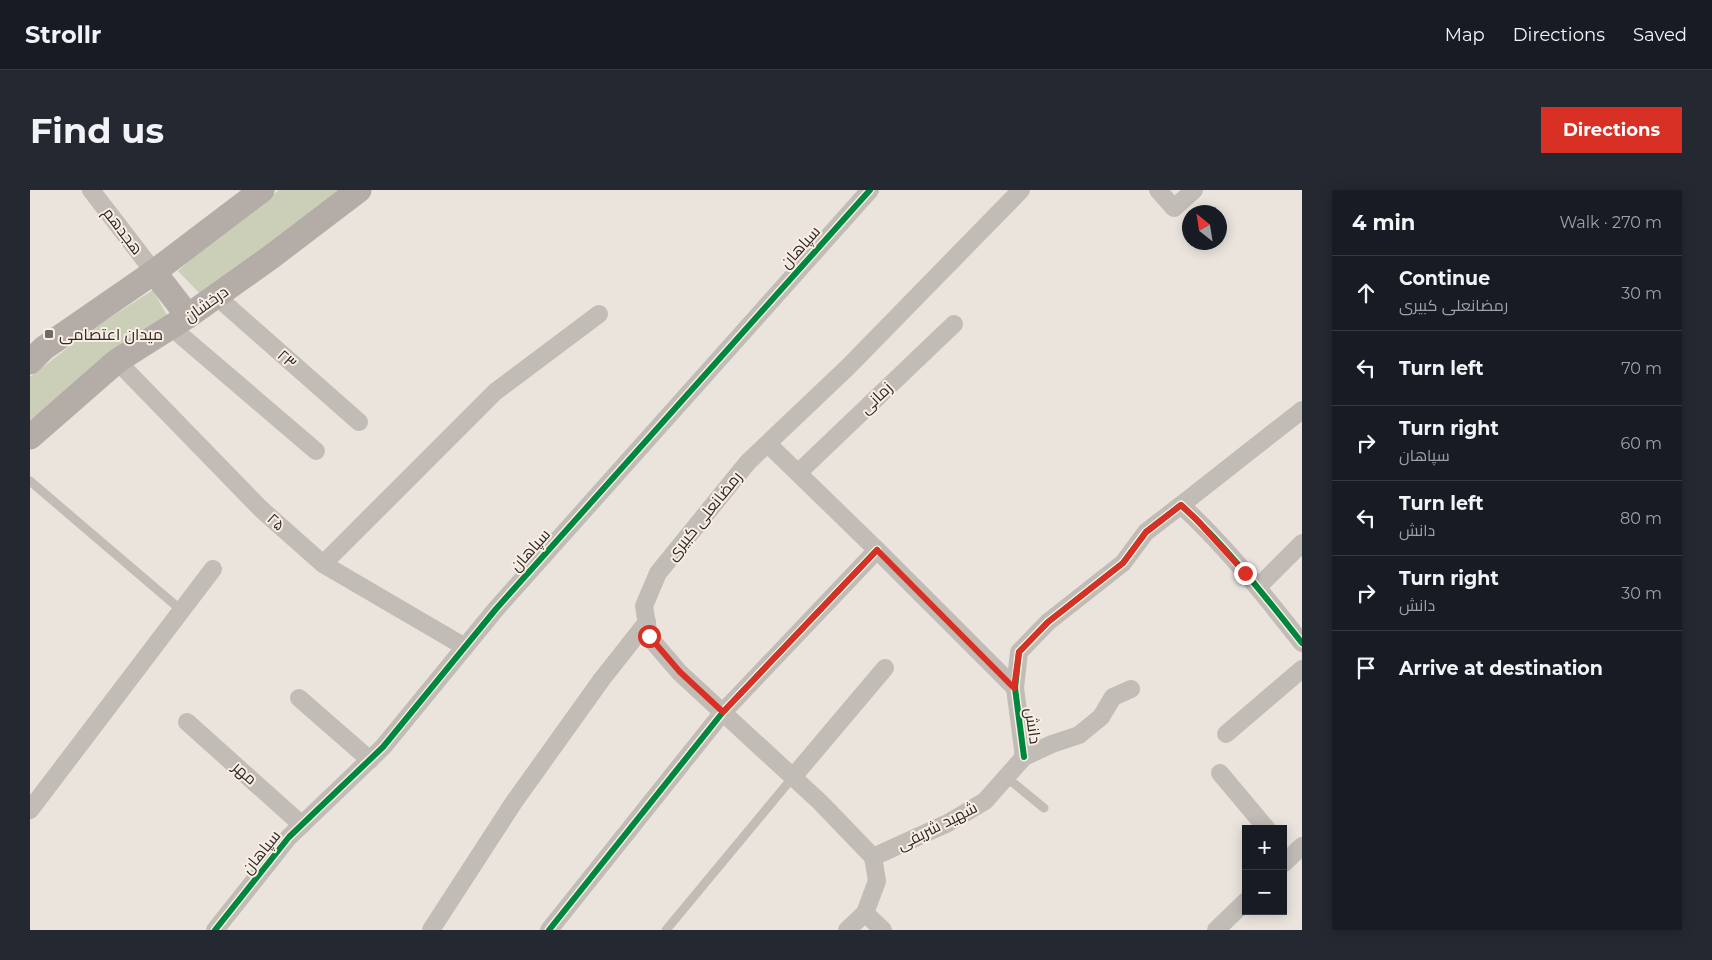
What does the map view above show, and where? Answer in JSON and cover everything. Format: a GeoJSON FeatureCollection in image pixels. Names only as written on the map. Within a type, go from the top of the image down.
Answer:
{"type":"FeatureCollection","features":[{"type":"Feature","properties":{"kind":"main road"},"geometry":{"type":"LineString","coordinates":[[30,362],[44,348],[154,272],[262,190]]}},
{"type":"Feature","properties":{"kind":"main road","name":"درخشان"},"geometry":{"type":"LineString","coordinates":[[30,437],[116,362],[180,322],[359,190]]}},
{"type":"Feature","properties":{"kind":"main road"},"geometry":{"type":"LineString","coordinates":[[154,272],[180,322]]}},
{"type":"Feature","properties":{"kind":"street","name":"هجدهم"},"geometry":{"type":"LineString","coordinates":[[91,190],[154,272]]}},
{"type":"Feature","properties":{"kind":"street","name":"سپاهان"},"geometry":{"type":"LineString","coordinates":[[215,930],[289,837],[383,747],[502,601],[870,190]]}},
{"type":"Feature","properties":{"kind":"street","name":"رمضانعلی کبیری"},"geometry":{"type":"LineString","coordinates":[[873,857],[820,802],[680,672],[649,636],[644,606],[658,573],[748,462],[848,367],[1020,190]]}},
{"type":"Feature","properties":{"kind":"street"},"geometry":{"type":"LineString","coordinates":[[1158,190],[1174,208],[1194,190]]}},
{"type":"Feature","properties":{"kind":"street","name":"۲۳"},"geometry":{"type":"LineString","coordinates":[[216,296],[358,422]]}},
{"type":"Feature","properties":{"kind":"street"},"geometry":{"type":"LineString","coordinates":[[323,564],[495,392],[599,314]]}},
{"type":"Feature","properties":{"kind":"street"},"geometry":{"type":"LineString","coordinates":[[180,322],[316,452]]}},
{"type":"Feature","properties":{"kind":"street","name":"زمانی"},"geometry":{"type":"LineString","coordinates":[[798,473],[954,324]]}},
{"type":"Feature","properties":{"kind":"street","name":"۲۵"},"geometry":{"type":"LineString","coordinates":[[116,362],[261,509],[323,564],[465,647]]}},
{"type":"Feature","properties":{"kind":"street","name":"دانش"},"geometry":{"type":"LineString","coordinates":[[1024,757],[1014,688],[1019,652],[1048,622],[1123,563],[1146,532],[1302,410]]}},
{"type":"Feature","properties":{"kind":"street"},"geometry":{"type":"LineString","coordinates":[[768,444],[877,550],[1014,688]]}},
{"type":"Feature","properties":{"kind":"street"},"geometry":{"type":"LineString","coordinates":[[1181,505],[1258,587],[1302,643]]}},
{"type":"Feature","properties":{"kind":"street"},"geometry":{"type":"LineString","coordinates":[[1258,587],[1302,543]]}},
{"type":"Feature","properties":{"kind":"street"},"geometry":{"type":"LineString","coordinates":[[550,930],[723,712],[877,550]]}},
{"type":"Feature","properties":{"kind":"street"},"geometry":{"type":"LineString","coordinates":[[30,810],[212,569]]}},
{"type":"Feature","properties":{"kind":"street"},"geometry":{"type":"LineString","coordinates":[[431,930],[514,802],[602,679],[647,622]]}},
{"type":"Feature","properties":{"kind":"street"},"geometry":{"type":"LineString","coordinates":[[793,777],[885,668]]}},
{"type":"Feature","properties":{"kind":"street"},"geometry":{"type":"LineString","coordinates":[[1226,734],[1302,669]]}},
{"type":"Feature","properties":{"kind":"street","name":"شهید شریفی"},"geometry":{"type":"LineString","coordinates":[[873,857],[948,823],[985,802],[1024,757],[1052,744],[1079,735],[1101,717],[1113,697],[1131,688]]}},
{"type":"Feature","properties":{"kind":"street"},"geometry":{"type":"LineString","coordinates":[[299,698],[370,760]]}},
{"type":"Feature","properties":{"kind":"street","name":"مهر"},"geometry":{"type":"LineString","coordinates":[[187,722],[302,825]]}},
{"type":"Feature","properties":{"kind":"street"},"geometry":{"type":"LineString","coordinates":[[1220,773],[1264,825]]}},
{"type":"Feature","properties":{"kind":"street"},"geometry":{"type":"LineString","coordinates":[[847,930],[865,913],[877,881],[873,857]]}},
{"type":"Feature","properties":{"kind":"street"},"geometry":{"type":"LineString","coordinates":[[1216,930],[1242,905]]}},
{"type":"Feature","properties":{"kind":"street"},"geometry":{"type":"LineString","coordinates":[[865,913],[883,930]]}},
{"type":"Feature","properties":{"kind":"lane"},"geometry":{"type":"LineString","coordinates":[[30,481],[181,610]]}},
{"type":"Feature","properties":{"kind":"lane"},"geometry":{"type":"LineString","coordinates":[[666,930],[793,777]]}},
{"type":"Feature","properties":{"kind":"lane"},"geometry":{"type":"LineString","coordinates":[[1006,777],[1044,808]]}},
{"type":"Feature","properties":{"kind":"green space"},"geometry":{"type":"Polygon","coordinates":[[[279,190],[340,190],[201,295],[178,271],[207,244],[279,190]]]}},
{"type":"Feature","properties":{"kind":"green space"},"geometry":{"type":"Polygon","coordinates":[[[153,290],[169,319],[86,377],[30,420],[30,377],[88,332],[153,290]]]}},
{"type":"Feature","properties":{"kind":"cycle path"},"geometry":{"type":"LineString","coordinates":[[215,930],[289,837],[383,747],[496,609],[870,190]]}},
{"type":"Feature","properties":{"kind":"cycle path"},"geometry":{"type":"LineString","coordinates":[[1024,757],[1015,688],[1019,652],[1048,622],[1123,563],[1146,532],[1181,505],[1229,554],[1302,643]]}},
{"type":"Feature","properties":{"kind":"cycle path"},"geometry":{"type":"LineString","coordinates":[[549,930],[723,712],[877,550]]}},
{"type":"Feature","properties":{"kind":"place","name":"میدان اعتصامی"},"geometry":{"type":"Point","coordinates":[49,334]}},
{"type":"Feature","properties":{"kind":"route"},"geometry":{"type":"LineString","coordinates":[[649,636],[680,672],[723,712],[877,550],[1014,688],[1019,652],[1048,622],[1123,563],[1146,532],[1181,505],[1245,573]]}}]}
